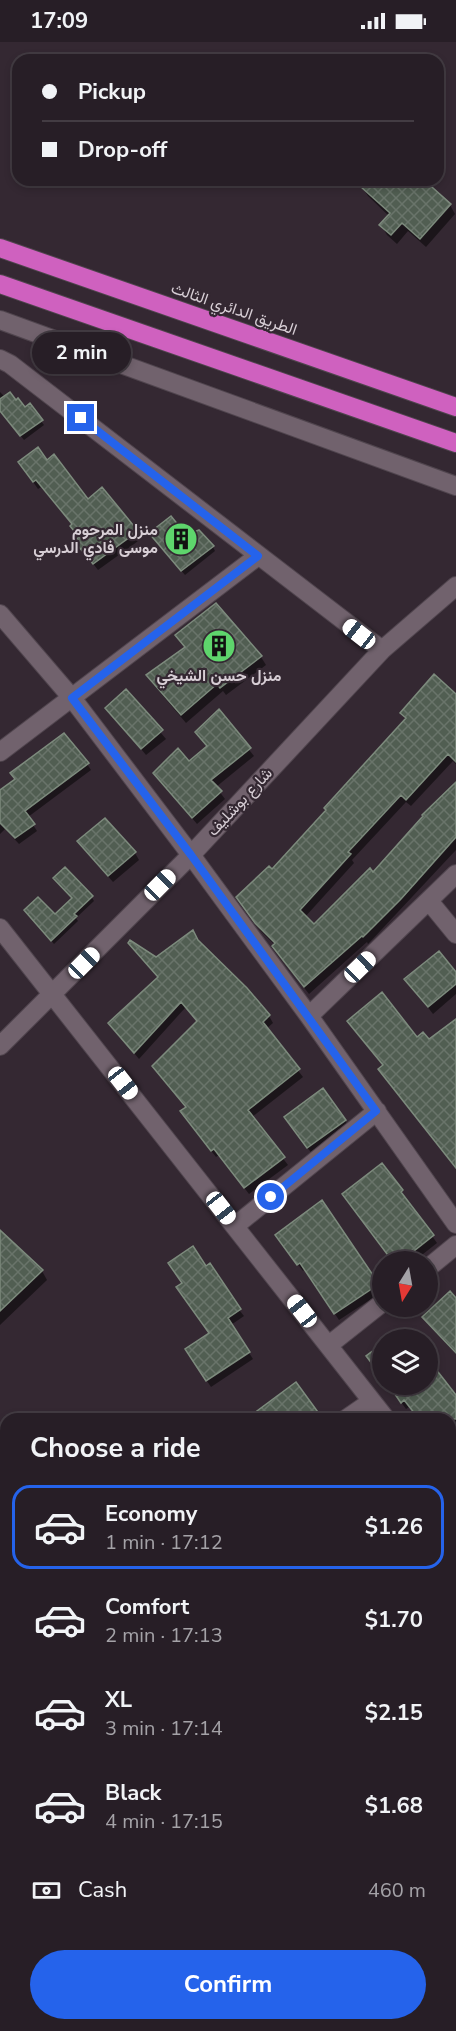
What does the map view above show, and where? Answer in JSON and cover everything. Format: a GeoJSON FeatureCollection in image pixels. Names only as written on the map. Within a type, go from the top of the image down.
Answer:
{"type":"FeatureCollection","features":[{"type":"Feature","properties":{"kind":"highway","name":"الطريق الدائري الثالث"},"geometry":{"type":"LineString","coordinates":[[0,248],[456,407]]}},
{"type":"Feature","properties":{"kind":"highway"},"geometry":{"type":"LineString","coordinates":[[0,284],[456,443]]}},
{"type":"Feature","properties":{"kind":"street"},"geometry":{"type":"LineString","coordinates":[[0,320],[456,486]]}},
{"type":"Feature","properties":{"kind":"street"},"geometry":{"type":"LineString","coordinates":[[0,358],[382,650]]}},
{"type":"Feature","properties":{"kind":"street"},"geometry":{"type":"LineString","coordinates":[[0,752],[258,556]]}},
{"type":"Feature","properties":{"kind":"street","name":"شارع بوشليف"},"geometry":{"type":"LineString","coordinates":[[0,1046],[191,855],[382,650],[456,586]]}},
{"type":"Feature","properties":{"kind":"street"},"geometry":{"type":"LineString","coordinates":[[0,614],[72,698],[191,855],[309,1016],[456,1224]]}},
{"type":"Feature","properties":{"kind":"street"},"geometry":{"type":"LineString","coordinates":[[309,1016],[456,874]]}},
{"type":"Feature","properties":{"kind":"street"},"geometry":{"type":"LineString","coordinates":[[429,901],[456,933]]}},
{"type":"Feature","properties":{"kind":"street"},"geometry":{"type":"LineString","coordinates":[[0,928],[381,1413]]}},
{"type":"Feature","properties":{"kind":"street"},"geometry":{"type":"LineString","coordinates":[[235,1226],[376,1111]]}},
{"type":"Feature","properties":{"kind":"street"},"geometry":{"type":"LineString","coordinates":[[438,1260],[456,1245]]}},
{"type":"Feature","properties":{"kind":"street"},"geometry":{"type":"LineString","coordinates":[[328,1345],[372,1311]]}},
{"type":"Feature","properties":{"kind":"street"},"geometry":{"type":"LineString","coordinates":[[355,1413],[372,1401]]}},
{"type":"Feature","properties":{"kind":"building"},"geometry":{"type":"Polygon","coordinates":[[[431,186],[451,204],[420,239],[402,223],[391,235],[379,225],[390,213],[361,187],[431,186]]]}},
{"type":"Feature","properties":{"kind":"building"},"geometry":{"type":"Polygon","coordinates":[[[10,392],[25,407],[30,403],[43,420],[20,436],[0,411],[0,399],[10,392]]]}},
{"type":"Feature","properties":{"kind":"building"},"geometry":{"type":"Polygon","coordinates":[[[38,447],[47,460],[54,454],[88,499],[102,487],[138,531],[93,564],[74,541],[79,537],[70,526],[72,524],[36,480],[33,482],[18,462],[38,447]]]}},
{"type":"Feature","properties":{"kind":"building","name":"منزل المرحوم موسى فادي الدرسي"},"geometry":{"type":"Polygon","coordinates":[[[171,516],[183,531],[189,527],[194,532],[199,530],[214,546],[181,571],[149,533],[171,516]]]}},
{"type":"Feature","properties":{"kind":"building","name":"منزل حسن الشيخي"},"geometry":{"type":"Polygon","coordinates":[[[216,603],[262,656],[220,688],[217,684],[181,715],[146,675],[185,647],[175,635],[216,603]]]}},
{"type":"Feature","properties":{"kind":"building"},"geometry":{"type":"Polygon","coordinates":[[[434,674],[456,694],[456,762],[448,754],[406,800],[401,795],[348,852],[351,854],[300,910],[314,924],[370,868],[373,872],[422,815],[456,782],[456,837],[401,899],[363,937],[304,987],[272,946],[275,943],[255,923],[236,897],[269,866],[272,869],[326,810],[324,808],[406,718],[400,713],[434,674]]]}},
{"type":"Feature","properties":{"kind":"building"},"geometry":{"type":"Polygon","coordinates":[[[126,689],[163,730],[141,749],[105,708],[126,689]]]}},
{"type":"Feature","properties":{"kind":"building"},"geometry":{"type":"Polygon","coordinates":[[[219,709],[251,748],[211,780],[222,791],[192,818],[153,773],[178,748],[189,761],[207,746],[195,732],[219,709]]]}},
{"type":"Feature","properties":{"kind":"building"},"geometry":{"type":"Polygon","coordinates":[[[64,733],[89,763],[25,811],[35,824],[15,838],[0,823],[0,790],[15,779],[10,773],[64,733]]]}},
{"type":"Feature","properties":{"kind":"building"},"geometry":{"type":"Polygon","coordinates":[[[105,818],[136,852],[108,876],[77,841],[105,818]]]}},
{"type":"Feature","properties":{"kind":"building"},"geometry":{"type":"Polygon","coordinates":[[[65,867],[93,896],[74,914],[77,916],[51,941],[24,910],[38,897],[55,914],[72,898],[53,878],[65,867]]]}},
{"type":"Feature","properties":{"kind":"building"},"geometry":{"type":"Polygon","coordinates":[[[193,930],[198,940],[247,988],[270,1015],[263,1022],[300,1069],[248,1110],[285,1157],[244,1188],[214,1149],[211,1151],[180,1111],[186,1107],[152,1066],[197,1021],[181,1002],[134,1053],[108,1023],[158,977],[128,943],[130,940],[156,957],[193,930]]]}},
{"type":"Feature","properties":{"kind":"building"},"geometry":{"type":"Polygon","coordinates":[[[439,951],[456,972],[456,984],[428,1007],[404,979],[439,951]]]}},
{"type":"Feature","properties":{"kind":"building"},"geometry":{"type":"Polygon","coordinates":[[[382,992],[417,1037],[423,1032],[429,1039],[456,1019],[456,1168],[378,1069],[383,1065],[347,1021],[382,992]]]}},
{"type":"Feature","properties":{"kind":"building"},"geometry":{"type":"Polygon","coordinates":[[[323,1088],[346,1120],[307,1148],[284,1117],[323,1088]]]}},
{"type":"Feature","properties":{"kind":"building"},"geometry":{"type":"Polygon","coordinates":[[[382,1163],[434,1235],[414,1251],[385,1251],[342,1194],[382,1163]]]}},
{"type":"Feature","properties":{"kind":"building"},"geometry":{"type":"Polygon","coordinates":[[[322,1200],[372,1274],[372,1289],[334,1314],[300,1263],[297,1265],[275,1235],[322,1200]]]}},
{"type":"Feature","properties":{"kind":"building"},"geometry":{"type":"Polygon","coordinates":[[[0,1230],[43,1270],[0,1311],[0,1230]]]}},
{"type":"Feature","properties":{"kind":"building"},"geometry":{"type":"Polygon","coordinates":[[[193,1246],[206,1266],[210,1263],[241,1309],[228,1318],[250,1352],[206,1381],[185,1349],[209,1333],[176,1287],[182,1283],[168,1263],[193,1246]]]}},
{"type":"Feature","properties":{"kind":"building"},"geometry":{"type":"Polygon","coordinates":[[[450,1291],[456,1298],[456,1353],[438,1334],[438,1329],[433,1329],[422,1317],[438,1317],[438,1302],[450,1291]]]}},
{"type":"Feature","properties":{"kind":"building"},"geometry":{"type":"Polygon","coordinates":[[[372,1352],[372,1364],[366,1356],[372,1352]]]}},
{"type":"Feature","properties":{"kind":"building"},"geometry":{"type":"Polygon","coordinates":[[[438,1372],[456,1395],[456,1413],[414,1413],[404,1400],[401,1403],[396,1395],[438,1395],[438,1372]]]}},
{"type":"Feature","properties":{"kind":"building"},"geometry":{"type":"Polygon","coordinates":[[[296,1382],[319,1413],[254,1413],[296,1382]]]}},
{"type":"Feature","properties":{"kind":"place","name":"منزل المرحوم موسى فادي الدرسي"},"geometry":{"type":"Point","coordinates":[181,539]}},
{"type":"Feature","properties":{"kind":"place","name":"منزل حسن الشيخي"},"geometry":{"type":"Point","coordinates":[219,646]}},
{"type":"Feature","properties":{"kind":"route"},"geometry":{"type":"LineString","coordinates":[[81,418],[258,556],[72,698],[191,855],[376,1111],[271,1197]]}}]}
